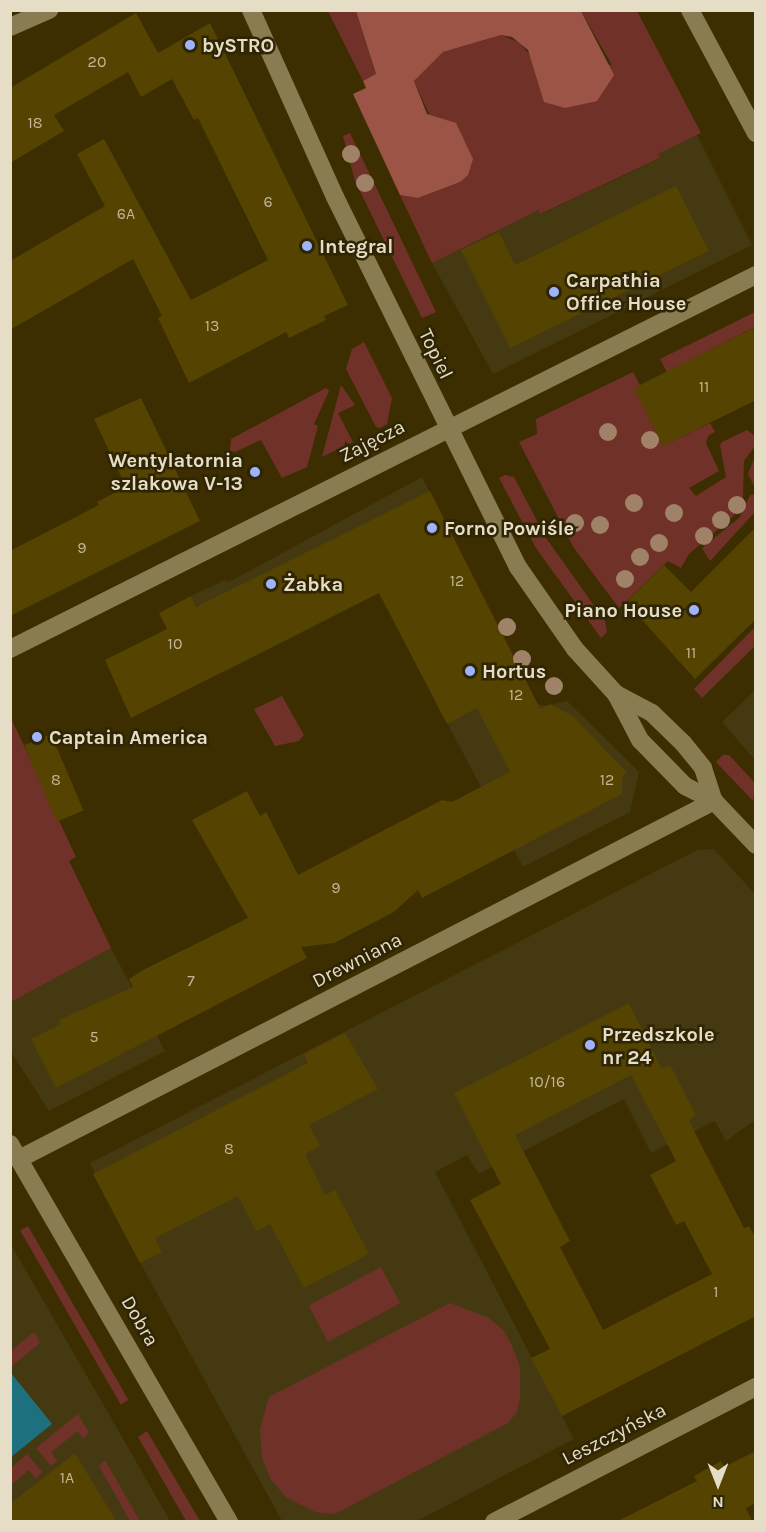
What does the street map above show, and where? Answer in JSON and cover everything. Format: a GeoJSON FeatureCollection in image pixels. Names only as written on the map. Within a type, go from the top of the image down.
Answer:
{"type":"FeatureCollection","features":[{"type":"Feature","properties":{"kind":"street","name":"Topiel"},"geometry":{"type":"LineString","coordinates":[[252,10],[335,197],[447,429],[524,577],[575,650],[616,694],[640,740],[685,786],[714,801],[756,845]]}},
{"type":"Feature","properties":{"kind":"street"},"geometry":{"type":"LineString","coordinates":[[690,10],[756,133]]}},
{"type":"Feature","properties":{"kind":"street"},"geometry":{"type":"LineString","coordinates":[[10,27],[43,14]]}},
{"type":"Feature","properties":{"kind":"street"},"geometry":{"type":"LineString","coordinates":[[10,38],[43,14]]}},
{"type":"Feature","properties":{"kind":"street","name":"Zajęcza"},"geometry":{"type":"LineString","coordinates":[[10,649],[756,275]]}},
{"type":"Feature","properties":{"kind":"street","name":"Topiel"},"geometry":{"type":"LineString","coordinates":[[616,694],[652,713],[683,743],[703,768],[714,801]]}},
{"type":"Feature","properties":{"kind":"street","name":"Drewniana"},"geometry":{"type":"LineString","coordinates":[[15,1152],[714,801]]}},
{"type":"Feature","properties":{"kind":"street","name":"Dobra"},"geometry":{"type":"LineString","coordinates":[[15,1152],[229,1521]]}},
{"type":"Feature","properties":{"kind":"street","name":"Leszczyńska"},"geometry":{"type":"LineString","coordinates":[[494,1521],[756,1387]]}},
{"type":"Feature","properties":{"kind":"shaded area"},"geometry":{"type":"Polygon","coordinates":[[[328,11],[356,11],[376,75],[363,81],[328,11]]]}},
{"type":"Feature","properties":{"kind":"shaded area"},"geometry":{"type":"Polygon","coordinates":[[[356,11],[581,11],[614,75],[597,101],[565,108],[544,102],[528,50],[512,37],[501,35],[443,52],[414,81],[427,114],[456,123],[473,159],[468,175],[460,182],[418,198],[400,195],[353,94],[366,88],[363,81],[376,74],[356,11]]]}},
{"type":"Feature","properties":{"kind":"shaded area"},"geometry":{"type":"Polygon","coordinates":[[[581,11],[637,11],[701,133],[658,154],[660,158],[540,214],[539,210],[432,263],[400,195],[418,198],[460,182],[414,81],[443,52],[501,35],[519,42],[532,58],[612,65],[581,11]]]}},
{"type":"Feature","properties":{"kind":"shaded area"},"geometry":{"type":"Polygon","coordinates":[[[350,133],[436,312],[422,318],[355,181],[343,136],[350,133]]]}},
{"type":"Feature","properties":{"kind":"shaded area"},"geometry":{"type":"Polygon","coordinates":[[[697,135],[752,245],[493,374],[432,263],[539,210],[541,214],[659,159],[658,154],[697,135]]]}},
{"type":"Feature","properties":{"kind":"shaded area"},"geometry":{"type":"Polygon","coordinates":[[[755,312],[755,327],[667,372],[660,359],[755,312]]]}},
{"type":"Feature","properties":{"kind":"shaded area"},"geometry":{"type":"Polygon","coordinates":[[[364,342],[392,398],[387,424],[380,428],[376,427],[346,369],[352,349],[364,342]]]}},
{"type":"Feature","properties":{"kind":"shaded area"},"geometry":{"type":"Polygon","coordinates":[[[633,372],[640,385],[635,389],[663,446],[710,423],[715,432],[708,436],[706,443],[719,471],[689,488],[696,496],[726,477],[720,445],[722,442],[747,430],[756,437],[755,446],[744,461],[743,498],[739,511],[689,554],[681,568],[668,561],[619,608],[574,548],[519,442],[537,434],[536,419],[633,372]]]}},
{"type":"Feature","properties":{"kind":"shaded area"},"geometry":{"type":"Polygon","coordinates":[[[341,385],[355,405],[338,413],[353,442],[322,457],[341,385]]]}},
{"type":"Feature","properties":{"kind":"shaded area"},"geometry":{"type":"Polygon","coordinates":[[[326,388],[329,391],[314,424],[318,426],[307,467],[282,478],[261,440],[235,452],[230,451],[231,439],[326,388]]]}},
{"type":"Feature","properties":{"kind":"shaded area"},"geometry":{"type":"Polygon","coordinates":[[[755,456],[755,488],[748,474],[755,456]]]}},
{"type":"Feature","properties":{"kind":"shaded area"},"geometry":{"type":"Polygon","coordinates":[[[505,475],[514,477],[546,538],[605,621],[607,632],[601,638],[536,548],[499,478],[505,475]]]}},
{"type":"Feature","properties":{"kind":"shaded area","name":"Hortus"},"geometry":{"type":"Polygon","coordinates":[[[422,477],[538,704],[546,706],[567,701],[639,772],[630,812],[523,867],[379,593],[226,671],[191,596],[225,580],[229,582],[422,477]]]}},
{"type":"Feature","properties":{"kind":"shaded area"},"geometry":{"type":"Polygon","coordinates":[[[755,494],[755,512],[710,561],[702,548],[740,517],[750,495],[755,494]]]}},
{"type":"Feature","properties":{"kind":"shaded area"},"geometry":{"type":"Polygon","coordinates":[[[755,627],[755,646],[702,698],[694,689],[755,627]]]}},
{"type":"Feature","properties":{"kind":"shaded area"},"geometry":{"type":"Polygon","coordinates":[[[755,690],[755,760],[722,722],[755,690]]]}},
{"type":"Feature","properties":{"kind":"shaded area"},"geometry":{"type":"Polygon","coordinates":[[[282,696],[304,735],[299,741],[275,746],[254,709],[282,696]]]}},
{"type":"Feature","properties":{"kind":"shaded area"},"geometry":{"type":"Polygon","coordinates":[[[10,716],[76,857],[69,861],[111,948],[11,1002],[10,716]]]}},
{"type":"Feature","properties":{"kind":"shaded area"},"geometry":{"type":"Polygon","coordinates":[[[723,755],[729,755],[755,783],[753,801],[716,762],[723,755]]]}},
{"type":"Feature","properties":{"kind":"shaded area"},"geometry":{"type":"Polygon","coordinates":[[[714,849],[755,894],[755,1120],[726,1141],[715,1121],[651,1153],[624,1099],[479,1174],[467,1155],[435,1172],[574,1439],[417,1521],[282,1521],[119,1224],[90,1163],[697,850],[714,849]]]}},
{"type":"Feature","properties":{"kind":"shaded area"},"geometry":{"type":"Polygon","coordinates":[[[111,948],[165,1051],[49,1111],[11,1052],[11,1002],[111,948]]]}},
{"type":"Feature","properties":{"kind":"shaded area"},"geometry":{"type":"Polygon","coordinates":[[[28,1226],[128,1400],[121,1405],[20,1230],[28,1226]]]}},
{"type":"Feature","properties":{"kind":"shaded area"},"geometry":{"type":"Polygon","coordinates":[[[10,1243],[106,1409],[170,1521],[11,1521],[10,1243]]]}},
{"type":"Feature","properties":{"kind":"shaded area"},"geometry":{"type":"Polygon","coordinates":[[[381,1267],[400,1303],[328,1342],[309,1305],[381,1267]]]}},
{"type":"Feature","properties":{"kind":"shaded area"},"geometry":{"type":"Polygon","coordinates":[[[450,1303],[489,1318],[504,1331],[512,1346],[520,1367],[520,1397],[517,1412],[508,1423],[335,1514],[315,1512],[287,1498],[271,1480],[262,1458],[260,1429],[269,1397],[450,1303]]]}},
{"type":"Feature","properties":{"kind":"shaded area"},"geometry":{"type":"Polygon","coordinates":[[[34,1332],[40,1343],[11,1367],[11,1351],[34,1332]]]}},
{"type":"Feature","properties":{"kind":"shaded area"},"geometry":{"type":"Polygon","coordinates":[[[78,1414],[89,1433],[83,1439],[78,1431],[51,1452],[57,1461],[51,1466],[36,1448],[78,1414]]]}},
{"type":"Feature","properties":{"kind":"shaded area"},"geometry":{"type":"Polygon","coordinates":[[[147,1431],[200,1521],[186,1521],[138,1437],[147,1431]]]}},
{"type":"Feature","properties":{"kind":"shaded area"},"geometry":{"type":"Polygon","coordinates":[[[27,1454],[42,1472],[36,1478],[29,1470],[11,1485],[11,1468],[27,1454]]]}},
{"type":"Feature","properties":{"kind":"shaded area"},"geometry":{"type":"Polygon","coordinates":[[[105,1460],[140,1521],[130,1521],[99,1466],[105,1460]]]}},
{"type":"Feature","properties":{"kind":"water"},"geometry":{"type":"Polygon","coordinates":[[[10,1374],[52,1424],[11,1457],[10,1374]]]}},
{"type":"Feature","properties":{"kind":"building"},"geometry":{"type":"Polygon","coordinates":[[[136,13],[158,53],[210,23],[348,305],[324,316],[326,320],[289,338],[286,332],[189,383],[158,318],[162,316],[133,259],[10,330],[10,261],[105,206],[77,154],[104,139],[191,300],[268,260],[198,118],[194,120],[172,79],[141,97],[128,72],[54,115],[64,131],[10,163],[10,88],[136,13]]]}},
{"type":"Feature","properties":{"kind":"building","name":"Carpathia Office House"},"geometry":{"type":"Polygon","coordinates":[[[676,186],[709,251],[510,348],[461,250],[499,232],[515,265],[676,186]]]}},
{"type":"Feature","properties":{"kind":"building"},"geometry":{"type":"Polygon","coordinates":[[[756,327],[756,400],[663,446],[634,388],[756,327]]]}},
{"type":"Feature","properties":{"kind":"building"},"geometry":{"type":"Polygon","coordinates":[[[141,398],[200,521],[10,616],[10,551],[99,505],[97,502],[126,487],[94,419],[141,398]]]}},
{"type":"Feature","properties":{"kind":"building"},"geometry":{"type":"Polygon","coordinates":[[[430,491],[540,709],[550,704],[573,716],[627,773],[622,777],[622,794],[422,898],[418,890],[394,912],[334,943],[301,947],[307,958],[56,1088],[31,1039],[61,1024],[59,1020],[133,987],[129,979],[145,969],[248,918],[192,820],[247,791],[260,816],[266,812],[298,875],[442,800],[452,802],[510,772],[477,708],[447,724],[379,593],[131,718],[105,660],[167,629],[159,613],[191,596],[196,607],[430,491]]]}},
{"type":"Feature","properties":{"kind":"building","name":"Piano House"},"geometry":{"type":"Polygon","coordinates":[[[756,527],[756,619],[695,679],[626,602],[664,565],[691,592],[756,527]]]}},
{"type":"Feature","properties":{"kind":"building"},"geometry":{"type":"Polygon","coordinates":[[[51,734],[83,810],[57,822],[24,745],[51,734]]]}},
{"type":"Feature","properties":{"kind":"building"},"geometry":{"type":"Polygon","coordinates":[[[629,1003],[662,1069],[670,1065],[696,1115],[689,1121],[744,1228],[749,1226],[756,1239],[756,1316],[562,1416],[531,1358],[550,1349],[470,1200],[501,1184],[454,1093],[629,1003]],[[631,1075],[515,1135],[570,1241],[560,1247],[603,1330],[712,1274],[684,1221],[676,1225],[650,1175],[676,1161],[631,1075]]]}},
{"type":"Feature","properties":{"kind":"building"},"geometry":{"type":"Polygon","coordinates":[[[345,1033],[378,1089],[309,1125],[320,1146],[305,1154],[325,1195],[335,1190],[369,1254],[304,1288],[270,1224],[256,1231],[238,1196],[155,1238],[162,1252],[140,1263],[93,1174],[308,1063],[304,1054],[345,1033]]]}},
{"type":"Feature","properties":{"kind":"building"},"geometry":{"type":"Polygon","coordinates":[[[756,1451],[756,1503],[746,1508],[752,1521],[618,1521],[697,1481],[694,1476],[721,1461],[724,1467],[756,1451]]]}},
{"type":"Feature","properties":{"kind":"building"},"geometry":{"type":"Polygon","coordinates":[[[75,1453],[116,1521],[10,1521],[10,1504],[75,1453]]]}},
{"type":"Feature","properties":{"kind":"place","name":"bySTRO"},"geometry":{"type":"Point","coordinates":[190,45]}},
{"type":"Feature","properties":{"kind":"place","name":"Integral"},"geometry":{"type":"Point","coordinates":[307,246]}},
{"type":"Feature","properties":{"kind":"place","name":"Carpathia Office House"},"geometry":{"type":"Point","coordinates":[554,292]}},
{"type":"Feature","properties":{"kind":"place","name":"Wentylatornia szlakowa V-13"},"geometry":{"type":"Point","coordinates":[255,472]}},
{"type":"Feature","properties":{"kind":"place","name":"Forno Powiśle"},"geometry":{"type":"Point","coordinates":[432,528]}},
{"type":"Feature","properties":{"kind":"place","name":"Żabka"},"geometry":{"type":"Point","coordinates":[271,584]}},
{"type":"Feature","properties":{"kind":"place","name":"Piano House"},"geometry":{"type":"Point","coordinates":[694,610]}},
{"type":"Feature","properties":{"kind":"place","name":"Hortus"},"geometry":{"type":"Point","coordinates":[470,671]}},
{"type":"Feature","properties":{"kind":"place","name":"Captain America"},"geometry":{"type":"Point","coordinates":[37,737]}},
{"type":"Feature","properties":{"kind":"place","name":"Przedszkole nr 24"},"geometry":{"type":"Point","coordinates":[590,1045]}}]}
